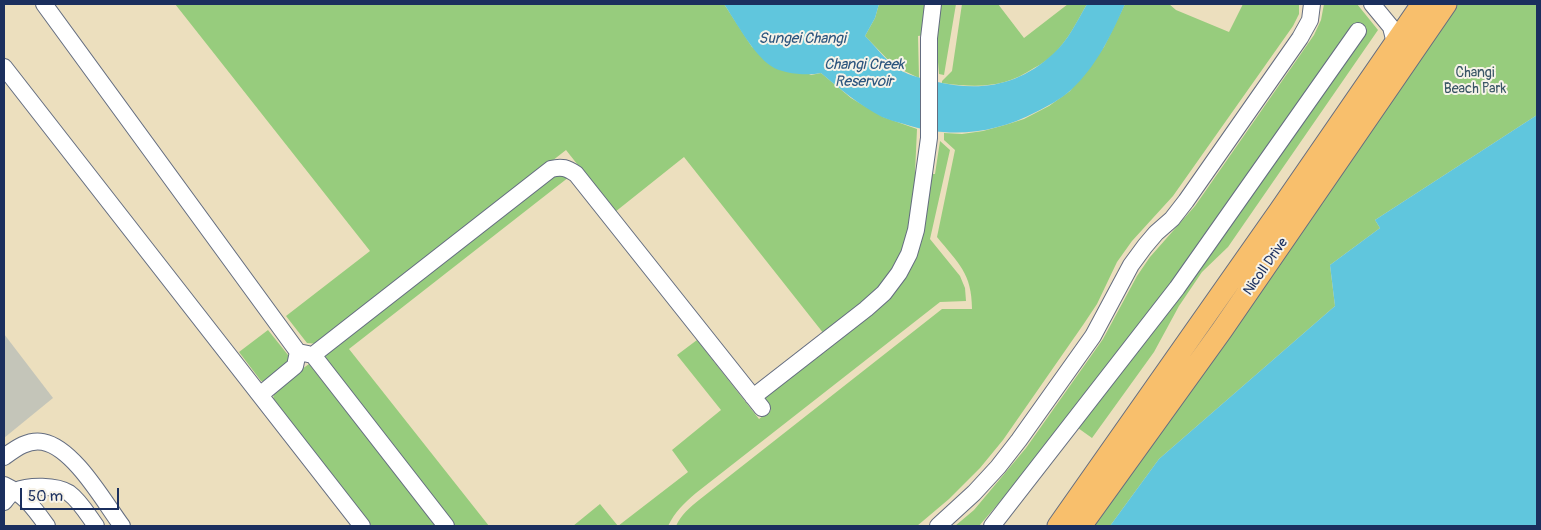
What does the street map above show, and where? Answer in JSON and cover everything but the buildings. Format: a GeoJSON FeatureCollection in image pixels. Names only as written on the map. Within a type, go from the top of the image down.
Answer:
{"type":"FeatureCollection","features":[{"type":"Feature","properties":{"kind":"main road","name":"Nicoll Drive"},"geometry":{"type":"LineString","coordinates":[[1402,51],[1422,4]]}},
{"type":"Feature","properties":{"kind":"main road","name":"Nicoll Drive"},"geometry":{"type":"LineString","coordinates":[[1081,526],[1194,370],[1288,217],[1402,51],[1446,4]]}},
{"type":"Feature","properties":{"kind":"main road","name":"Nicoll Drive"},"geometry":{"type":"LineString","coordinates":[[1058,526],[1174,360],[1288,217]]}},
{"type":"Feature","properties":{"kind":"lane"},"geometry":{"type":"LineString","coordinates":[[44,4],[306,354],[446,526]]}},
{"type":"Feature","properties":{"kind":"lane"},"geometry":{"type":"LineString","coordinates":[[260,396],[306,354],[551,169],[560,166],[576,174],[758,403],[884,293],[899,273],[909,254],[916,230],[929,138],[929,38],[933,4]]}},
{"type":"Feature","properties":{"kind":"lane"},"geometry":{"type":"LineString","coordinates":[[938,526],[956,511],[992,473],[1093,336],[1131,265],[1150,240],[1172,219],[1186,202],[1300,38],[1310,20],[1312,4]]}},
{"type":"Feature","properties":{"kind":"lane"},"geometry":{"type":"LineString","coordinates":[[1372,4],[1391,27],[1402,51]]}},
{"type":"Feature","properties":{"kind":"lane"},"geometry":{"type":"LineString","coordinates":[[992,526],[1177,288],[1358,31]]}},
{"type":"Feature","properties":{"kind":"lane"},"geometry":{"type":"LineString","coordinates":[[4,67],[362,526]]}},
{"type":"Feature","properties":{"kind":"lane"},"geometry":{"type":"LineString","coordinates":[[1174,360],[1194,370]]}},
{"type":"Feature","properties":{"kind":"lane"},"geometry":{"type":"LineString","coordinates":[[4,457],[18,447],[29,443],[42,442],[55,446],[78,465],[122,526]]}},
{"type":"Feature","properties":{"kind":"lane"},"geometry":{"type":"LineString","coordinates":[[8,493],[34,487],[57,488],[68,492],[96,526]]}},
{"type":"Feature","properties":{"kind":"lane"},"geometry":{"type":"LineString","coordinates":[[8,493],[24,497],[47,526]]}},
{"type":"Feature","properties":{"kind":"shaded area"},"geometry":{"type":"Polygon","coordinates":[[[4,334],[53,398],[4,438],[4,334]]]}},
{"type":"Feature","properties":{"kind":"green space"},"geometry":{"type":"Polygon","coordinates":[[[175,4],[724,4],[752,47],[811,75],[821,73],[851,98],[883,117],[917,129],[915,173],[921,175],[901,259],[889,279],[824,334],[684,157],[615,212],[566,150],[319,344],[307,343],[286,316],[370,251],[175,4]]]}},
{"type":"Feature","properties":{"kind":"green space"},"geometry":{"type":"Polygon","coordinates":[[[879,4],[928,4],[925,35],[918,36],[919,78],[894,66],[865,36],[875,18],[879,4]]]}},
{"type":"Feature","properties":{"kind":"green space"},"geometry":{"type":"Polygon","coordinates":[[[939,4],[956,4],[944,75],[939,74],[936,38],[939,4]]]}},
{"type":"Feature","properties":{"kind":"green space"},"geometry":{"type":"Polygon","coordinates":[[[962,4],[998,4],[1024,38],[1068,4],[1087,4],[1065,41],[1046,61],[1023,75],[1001,83],[967,86],[942,83],[952,71],[962,4]]]}},
{"type":"Feature","properties":{"kind":"green space"},"geometry":{"type":"Polygon","coordinates":[[[1125,4],[1169,4],[1176,10],[1229,32],[1243,4],[1299,4],[1299,14],[1293,26],[1173,196],[1132,241],[1117,262],[1097,304],[1003,440],[980,468],[949,499],[917,526],[676,526],[689,508],[942,309],[972,309],[966,277],[957,262],[937,237],[955,150],[944,140],[944,133],[962,134],[983,131],[1024,119],[1049,106],[1070,91],[1104,47],[1125,4]]]}},
{"type":"Feature","properties":{"kind":"green space"},"geometry":{"type":"Polygon","coordinates":[[[1324,4],[1357,4],[1378,30],[1228,247],[1202,272],[1179,306],[1154,352],[1092,438],[1078,428],[1354,25],[1173,286],[1034,462],[979,526],[955,526],[974,510],[1026,448],[1103,339],[1137,276],[1150,257],[1195,206],[1314,35],[1321,20],[1324,4]]]}},
{"type":"Feature","properties":{"kind":"green space","name":"Changi Beach Park"},"geometry":{"type":"Polygon","coordinates":[[[1451,4],[1537,4],[1537,115],[1375,220],[1380,228],[1330,265],[1335,306],[1159,459],[1110,526],[1085,526],[1451,4]]]}},
{"type":"Feature","properties":{"kind":"green space"},"geometry":{"type":"Polygon","coordinates":[[[940,141],[950,150],[930,239],[960,276],[965,288],[966,301],[940,302],[696,493],[680,508],[668,526],[618,526],[688,472],[672,450],[721,410],[677,355],[697,340],[759,419],[771,410],[760,396],[894,288],[929,174],[935,174],[940,141]]]}},
{"type":"Feature","properties":{"kind":"green space"},"geometry":{"type":"Polygon","coordinates":[[[556,175],[569,177],[349,349],[489,526],[452,526],[322,358],[556,175]]]}},
{"type":"Feature","properties":{"kind":"green space"},"geometry":{"type":"Polygon","coordinates":[[[268,330],[288,355],[289,364],[266,382],[261,381],[239,352],[268,330]]]}},
{"type":"Feature","properties":{"kind":"green space"},"geometry":{"type":"Polygon","coordinates":[[[309,364],[437,526],[372,526],[273,401],[274,391],[277,387],[309,364]]]}},
{"type":"Feature","properties":{"kind":"green space"},"geometry":{"type":"Polygon","coordinates":[[[600,504],[618,526],[573,526],[600,504]]]}},
{"type":"Feature","properties":{"kind":"water","name":"Changi Creek Reservoir"},"geometry":{"type":"Polygon","coordinates":[[[724,4],[879,4],[875,18],[865,36],[890,63],[903,72],[933,81],[966,86],[982,86],[1011,80],[1026,74],[1039,65],[1063,43],[1087,4],[1125,4],[1096,61],[1071,90],[1050,105],[1004,125],[971,132],[954,133],[921,129],[882,117],[858,102],[821,73],[795,74],[776,69],[764,61],[751,46],[724,4]]]}},
{"type":"Feature","properties":{"kind":"water"},"geometry":{"type":"Polygon","coordinates":[[[1537,115],[1537,526],[1110,526],[1159,459],[1335,306],[1330,265],[1380,228],[1375,220],[1537,115]]]}},
{"type":"Feature","properties":{"kind":"water label","name":"Sungei Changi"},"geometry":{"type":"Point","coordinates":[802,39]}}]}
